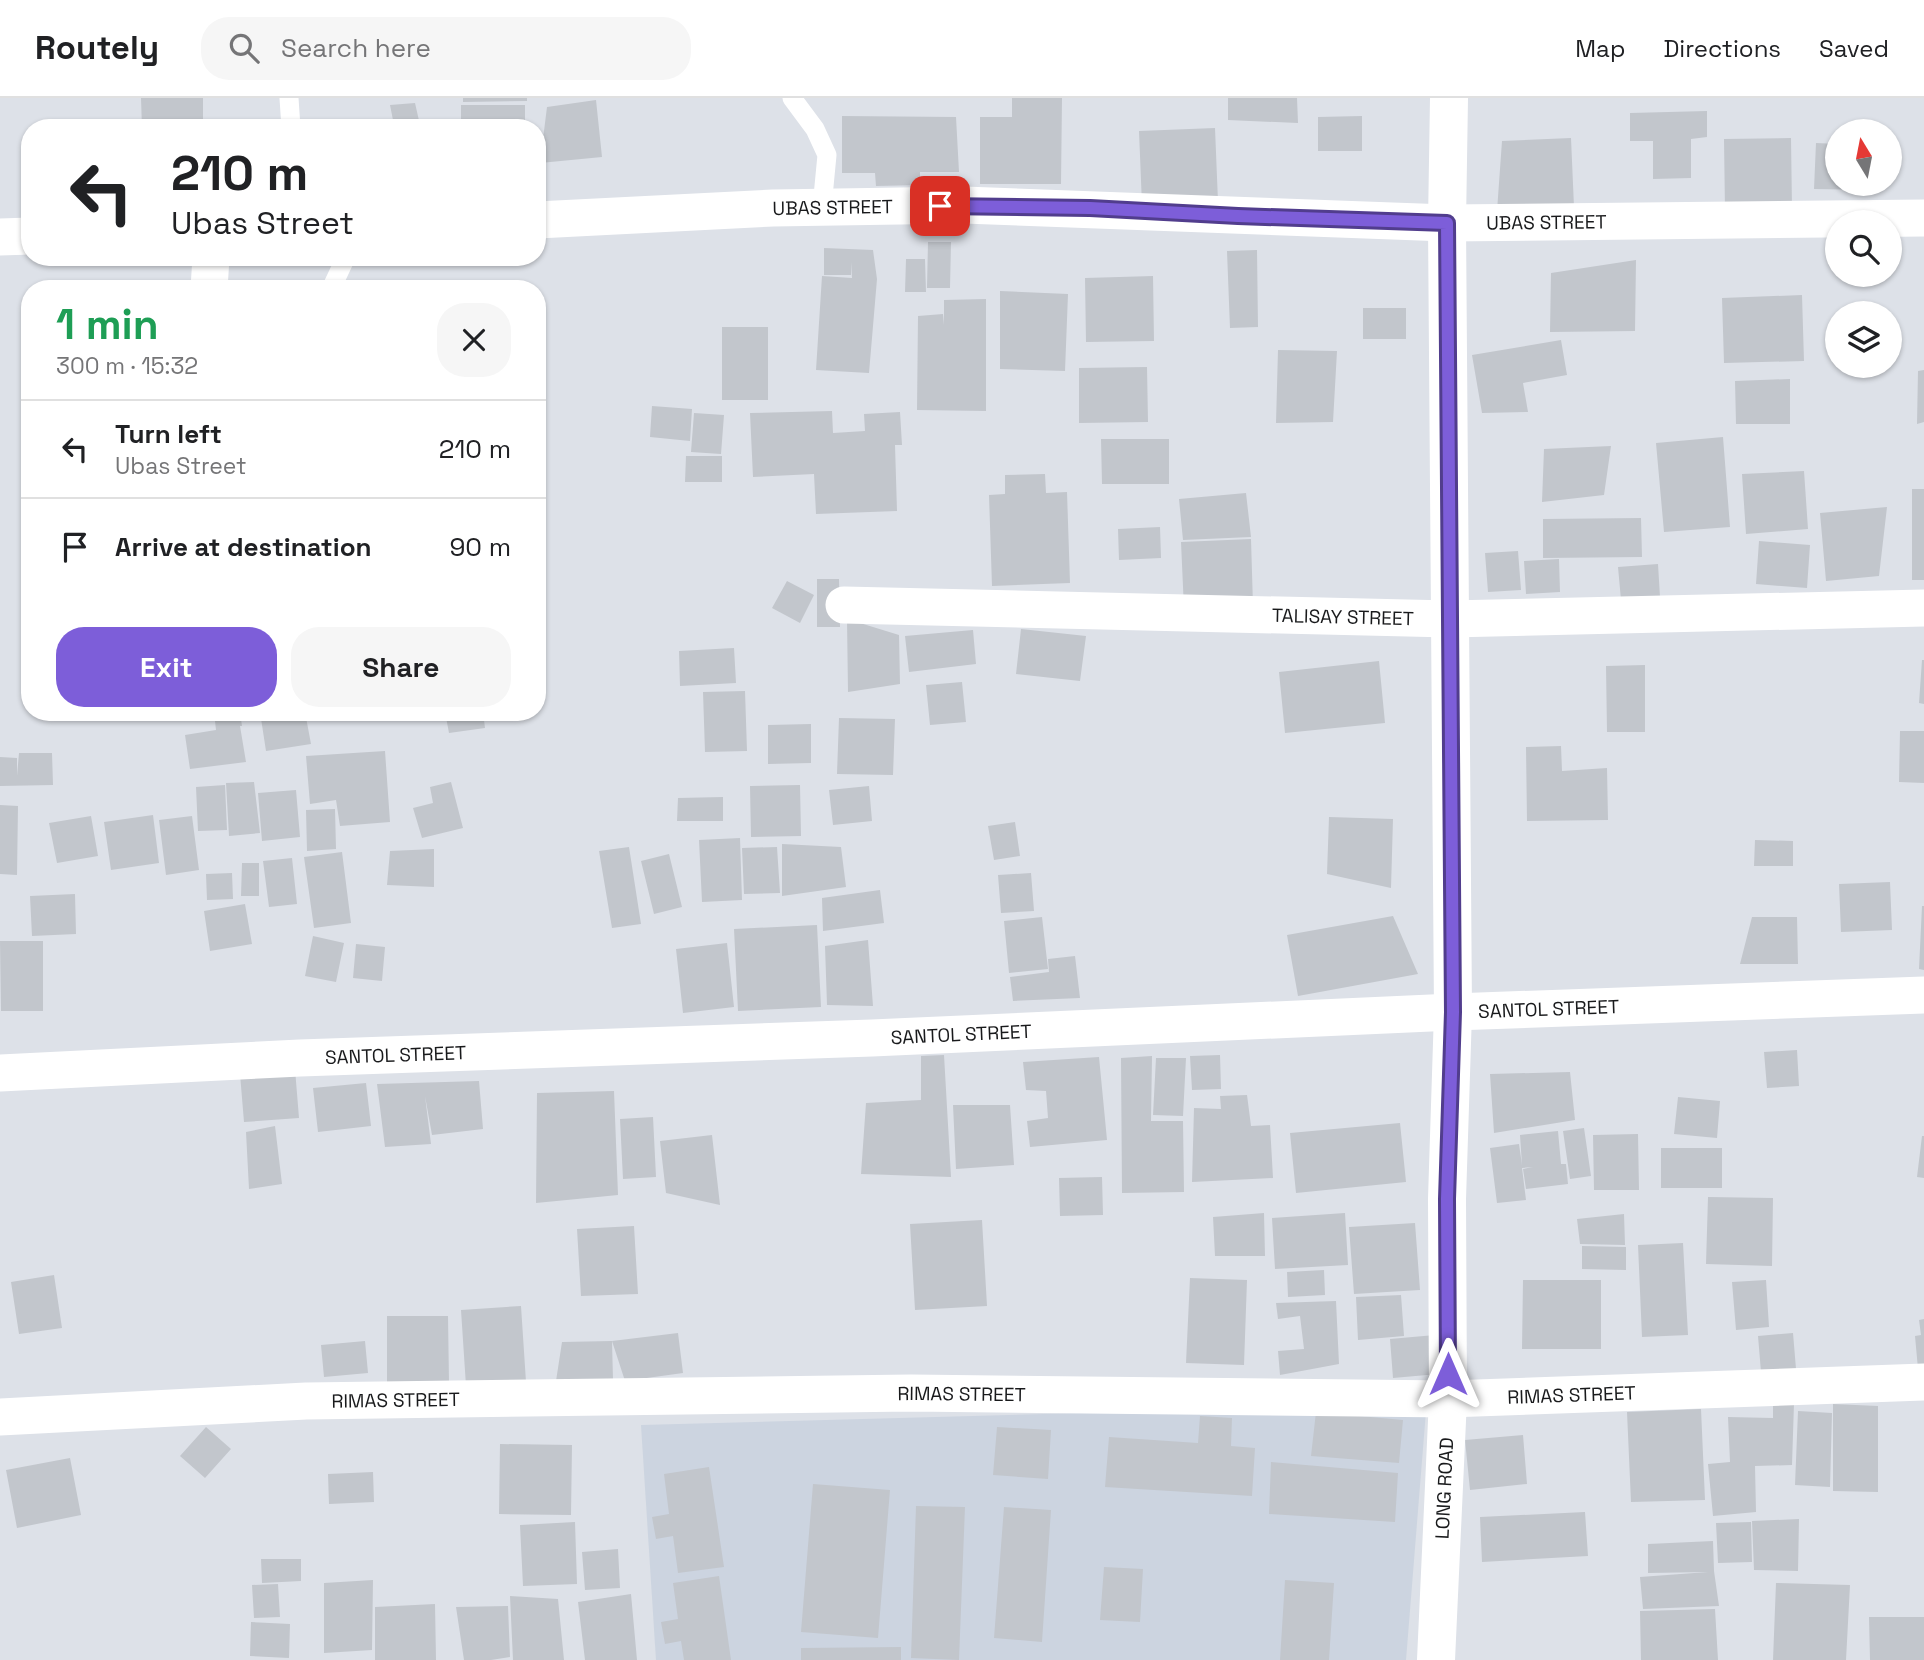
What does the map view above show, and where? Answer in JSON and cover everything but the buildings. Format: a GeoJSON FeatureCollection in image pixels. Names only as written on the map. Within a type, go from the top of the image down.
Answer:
{"type":"FeatureCollection","features":[{"type":"Feature","properties":{"kind":"street","name":"LONG ROAD"},"geometry":{"type":"LineString","coordinates":[[1436,1660],[1448,1399],[1447,1199],[1453,1012],[1447,223],[1449,98]]}},
{"type":"Feature","properties":{"kind":"street","name":"UBAS STREET"},"geometry":{"type":"LineString","coordinates":[[546,220],[822,207],[1027,207],[1447,223],[1924,218]]}},
{"type":"Feature","properties":{"kind":"street"},"geometry":{"type":"LineString","coordinates":[[0,237],[21,236]]}},
{"type":"Feature","properties":{"kind":"street","name":"TALISAY STREET"},"geometry":{"type":"LineString","coordinates":[[844,605],[1450,619],[1924,608]]}},
{"type":"Feature","properties":{"kind":"street","name":"SANTOL STREET"},"geometry":{"type":"LineString","coordinates":[[0,1073],[300,1058],[873,1038],[1453,1012],[1924,995]]}},
{"type":"Feature","properties":{"kind":"street","name":"RIMAS STREET"},"geometry":{"type":"LineString","coordinates":[[0,1417],[306,1401],[911,1393],[1448,1399],[1924,1382]]}},
{"type":"Feature","properties":{"kind":"lane"},"geometry":{"type":"LineString","coordinates":[[289,98],[290,119]]}},
{"type":"Feature","properties":{"kind":"lane"},"geometry":{"type":"LineString","coordinates":[[792,98],[816,129],[827,155],[822,207]]}},
{"type":"Feature","properties":{"kind":"shaded area"},"geometry":{"type":"Polygon","coordinates":[[[1226,1409],[1426,1411],[1406,1660],[656,1660],[641,1425],[1226,1409]]]}},
{"type":"Feature","properties":{"kind":"route"},"geometry":{"type":"LineString","coordinates":[[940,206],[1090,208],[1447,223],[1453,1012],[1447,1199],[1448,1374]]}}]}
